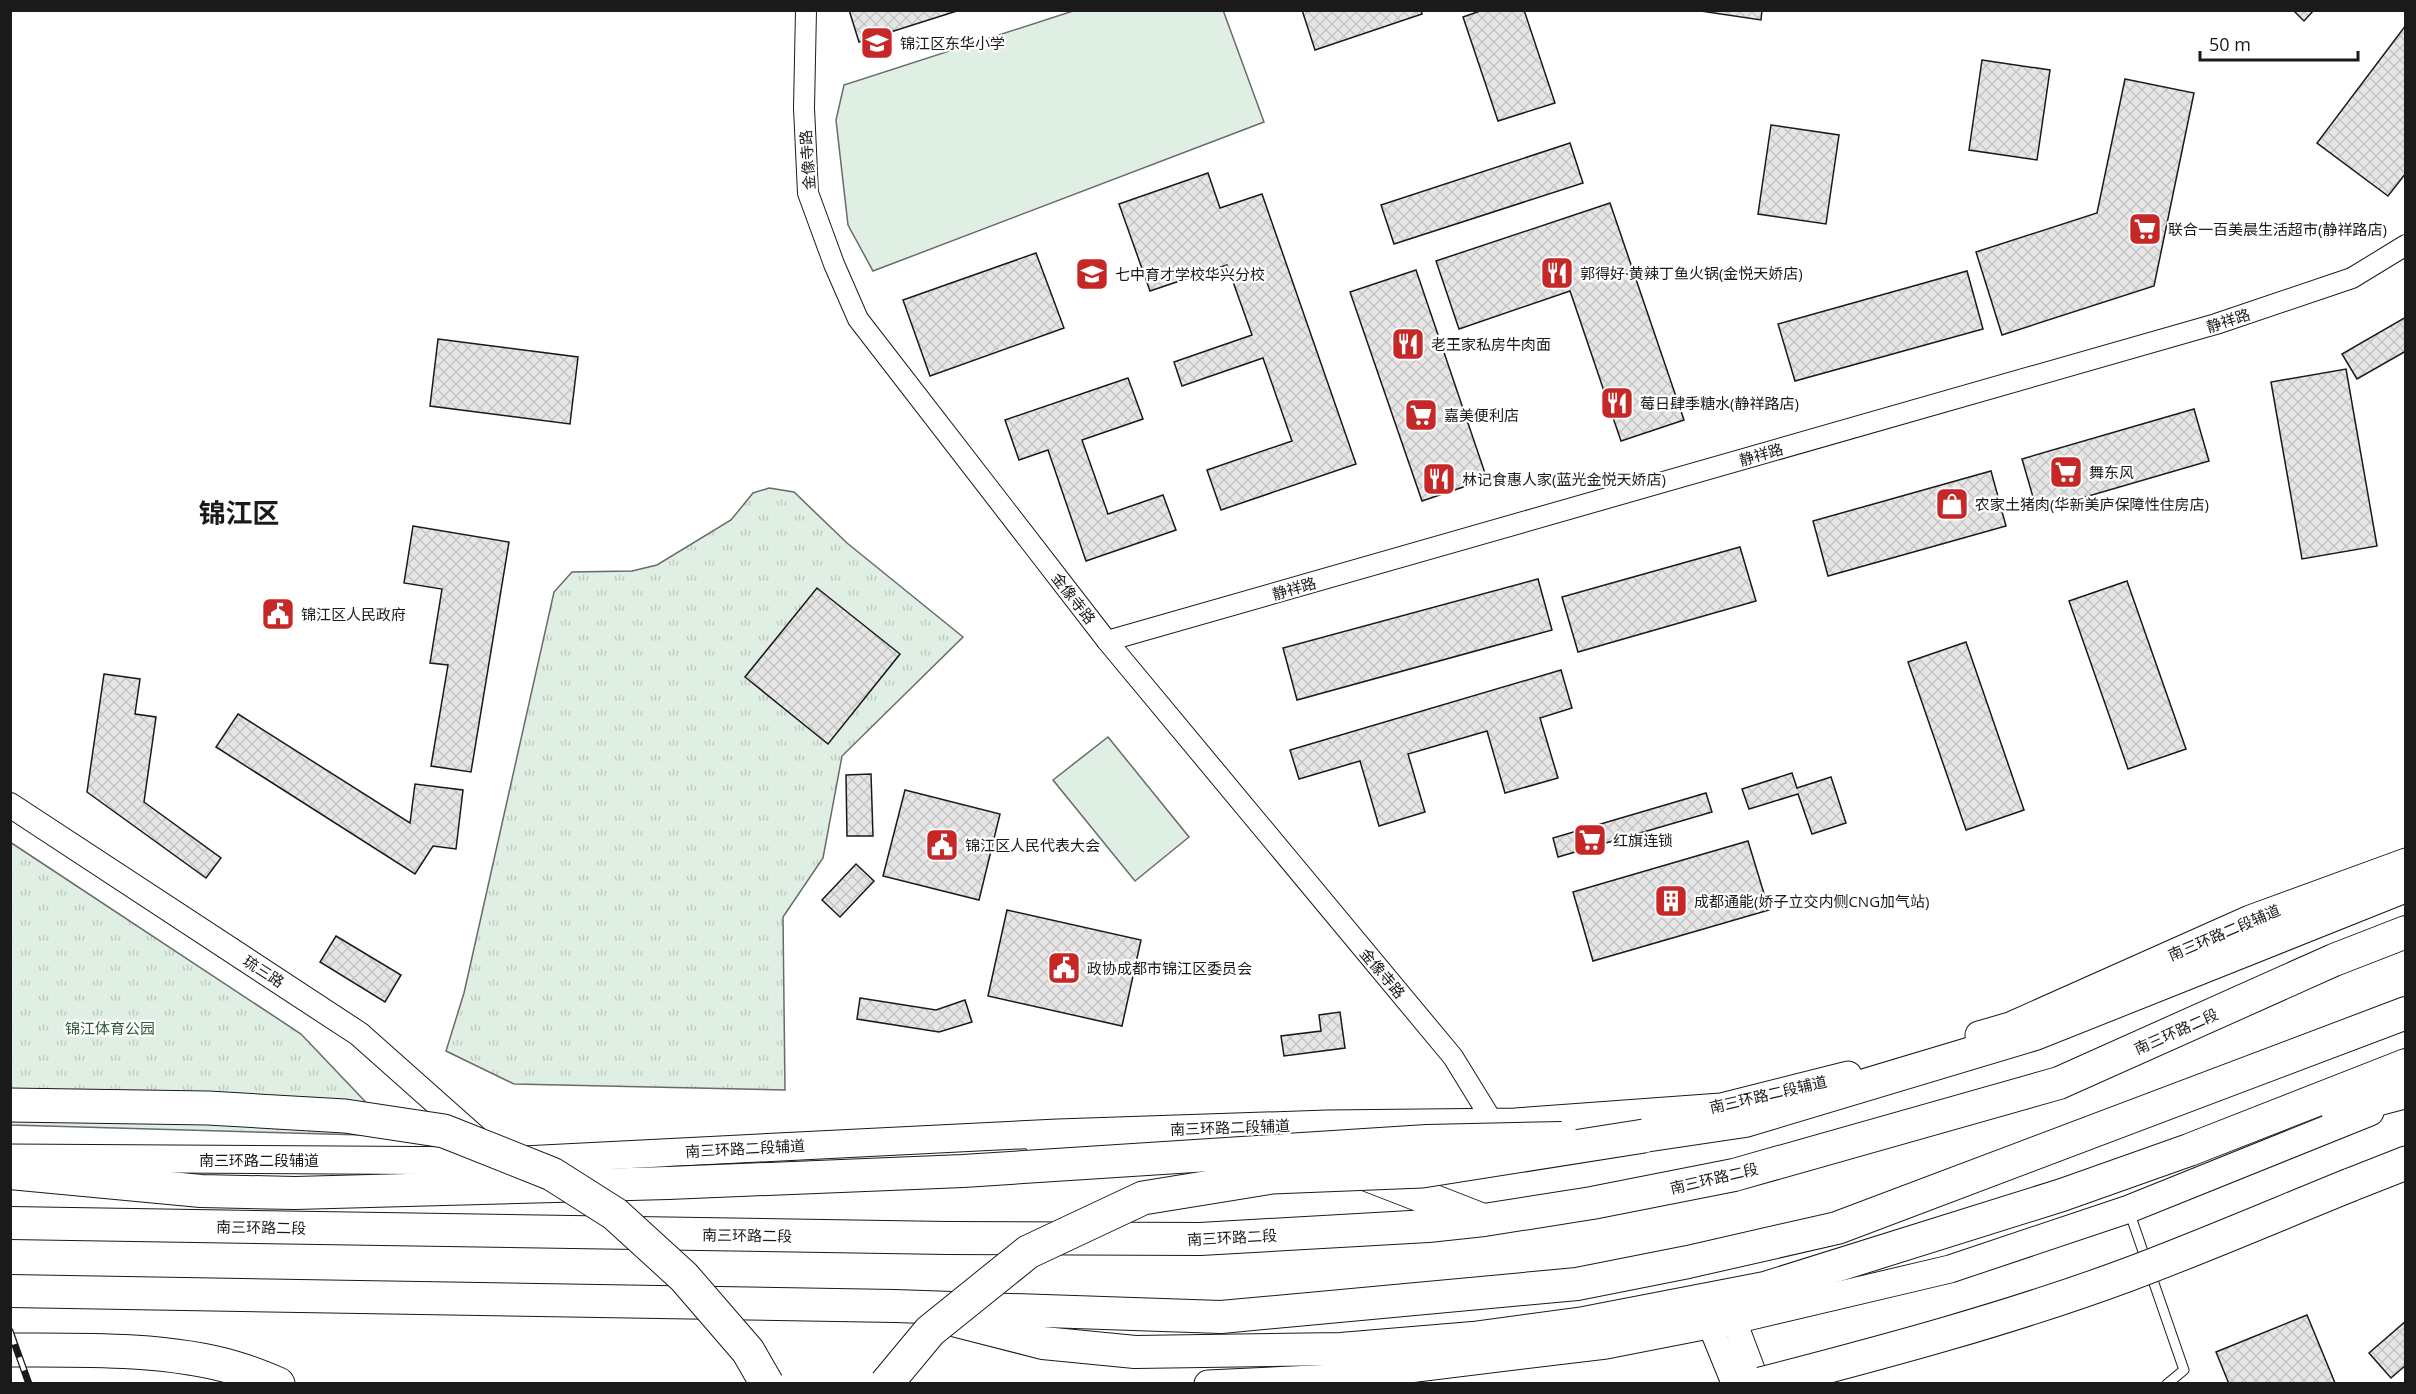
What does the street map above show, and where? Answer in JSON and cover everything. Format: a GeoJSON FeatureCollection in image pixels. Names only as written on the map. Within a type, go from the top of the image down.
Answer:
{"type":"FeatureCollection","features":[{"type":"Feature","properties":{"kind":"highway"},"geometry":{"type":"LineString","coordinates":[[886,1383],[930,1331],[1028,1252],[1143,1197],[1272,1177],[1422,1171],[1745,1121],[2035,1034],[2406,886]]}},
{"type":"Feature","properties":{"kind":"highway","name":"南三环路二段"},"geometry":{"type":"LineString","coordinates":[[10,1223],[923,1238],[1200,1239],[1428,1226],[1484,1220],[1592,1203],[1734,1175],[2059,1083],[2334,960],[2406,932]]}},
{"type":"Feature","properties":{"kind":"highway"},"geometry":{"type":"LineString","coordinates":[[10,1291],[895,1306],[1221,1317],[1577,1284],[1688,1262],[1837,1228],[2406,1013]]}},
{"type":"Feature","properties":{"kind":"highway"},"geometry":{"type":"LineString","coordinates":[[895,1306],[1043,1342],[1338,1370],[1473,1338],[1573,1324],[1765,1288],[2062,1195],[2188,1150],[2406,1065]]}},
{"type":"Feature","properties":{"kind":"highway"},"geometry":{"type":"LineString","coordinates":[[2188,1150],[2406,1092]]}},
{"type":"Feature","properties":{"kind":"highway"},"geometry":{"type":"LineString","coordinates":[[10,1105],[208,1108],[345,1116],[444,1131],[552,1174],[615,1214],[684,1277],[748,1351],[767,1383]]}},
{"type":"Feature","properties":{"kind":"highway"},"geometry":{"type":"LineString","coordinates":[[10,1173],[201,1191],[283,1192],[668,1183],[963,1171],[1427,1141],[1644,1136]]}},
{"type":"Feature","properties":{"kind":"highway"},"geometry":{"type":"LineString","coordinates":[[1314,1155],[1484,1220]]}},
{"type":"Feature","properties":{"kind":"highway"},"geometry":{"type":"LineString","coordinates":[[1759,1383],[1854,1360],[1998,1318],[2105,1282],[2406,1163]]}},
{"type":"Feature","properties":{"kind":"highway"},"geometry":{"type":"LineString","coordinates":[[10,1350],[88,1350],[172,1356],[233,1367],[278,1383]]}},
{"type":"Feature","properties":{"kind":"main road","name":"南三环路二段辅道"},"geometry":{"type":"LineString","coordinates":[[10,1158],[501,1161],[969,1137],[1327,1124],[1493,1122],[1721,1107],[1865,1071],[2010,1026],[2250,919],[2406,862]]}},
{"type":"Feature","properties":{"kind":"main road"},"geometry":{"type":"LineString","coordinates":[[1208,1383],[1606,1345],[1722,1323],[1950,1269],[2129,1209],[2406,1098]]}},
{"type":"Feature","properties":{"kind":"street","name":"金像寺路"},"geometry":{"type":"LineString","coordinates":[[806,10],[804,108],[808,193],[834,264],[858,319],[1107,641],[1453,1057],[1493,1122]]}},
{"type":"Feature","properties":{"kind":"street","name":"静祥路"},"geometry":{"type":"LineString","coordinates":[[1107,641],[2216,324],[2352,278],[2406,244]]}},
{"type":"Feature","properties":{"kind":"street","name":"琉三路"},"geometry":{"type":"LineString","coordinates":[[10,805],[359,1034],[501,1161]]}},
{"type":"Feature","properties":{"kind":"street"},"geometry":{"type":"LineString","coordinates":[[969,1137],[1137,1152],[1314,1155],[1479,1150],[1721,1107]]}},
{"type":"Feature","properties":{"kind":"street"},"geometry":{"type":"LineString","coordinates":[[1722,1323],[1759,1383]]}},
{"type":"Feature","properties":{"kind":"street"},"geometry":{"type":"LineString","coordinates":[[1722,1323],[1734,1383]]}},
{"type":"Feature","properties":{"kind":"lane"},"geometry":{"type":"LineString","coordinates":[[2129,1209],[2184,1370],[2167,1383]]}},
{"type":"Feature","properties":{"kind":"green space"},"geometry":{"type":"Polygon","coordinates":[[[1223,10],[1264,122],[873,271],[848,225],[836,120],[844,85],[1073,11],[1223,10]]]}},
{"type":"Feature","properties":{"kind":"green space"},"geometry":{"type":"Polygon","coordinates":[[[769,488],[794,492],[847,543],[963,637],[842,756],[823,858],[783,917],[785,1090],[514,1084],[446,1051],[464,993],[554,592],[572,572],[632,571],[657,565],[731,520],[753,493],[769,488]]]}},
{"type":"Feature","properties":{"kind":"green space"},"geometry":{"type":"Polygon","coordinates":[[[1108,737],[1189,837],[1135,881],[1053,780],[1108,737]]]}},
{"type":"Feature","properties":{"kind":"green space","name":"锦江体育公园"},"geometry":{"type":"Polygon","coordinates":[[[10,842],[301,1034],[398,1136],[11,1125],[10,842]]]}},
{"type":"Feature","properties":{"kind":"building"},"geometry":{"type":"Polygon","coordinates":[[[849,10],[960,10],[859,42],[849,10]]]}},
{"type":"Feature","properties":{"kind":"building"},"geometry":{"type":"Polygon","coordinates":[[[1302,10],[1421,10],[1422,14],[1315,50],[1302,10]]]}},
{"type":"Feature","properties":{"kind":"building"},"geometry":{"type":"Polygon","coordinates":[[[1483,10],[1524,10],[1555,103],[1498,121],[1463,17],[1483,10]]]}},
{"type":"Feature","properties":{"kind":"building"},"geometry":{"type":"Polygon","coordinates":[[[1694,10],[1762,10],[1761,20],[1694,10]]]}},
{"type":"Feature","properties":{"kind":"building"},"geometry":{"type":"Polygon","coordinates":[[[2293,10],[2314,10],[2304,21],[2293,10]]]}},
{"type":"Feature","properties":{"kind":"building"},"geometry":{"type":"Polygon","coordinates":[[[2406,25],[2406,173],[2388,196],[2317,143],[2406,25]]]}},
{"type":"Feature","properties":{"kind":"building"},"geometry":{"type":"Polygon","coordinates":[[[1982,60],[2050,70],[2037,160],[1969,150],[1982,60]]]}},
{"type":"Feature","properties":{"kind":"building"},"geometry":{"type":"Polygon","coordinates":[[[2125,79],[2194,93],[2154,286],[2002,335],[1976,252],[2097,213],[2125,79]]]}},
{"type":"Feature","properties":{"kind":"building"},"geometry":{"type":"Polygon","coordinates":[[[1771,125],[1839,135],[1826,224],[1758,214],[1771,125]]]}},
{"type":"Feature","properties":{"kind":"building"},"geometry":{"type":"Polygon","coordinates":[[[1570,143],[1583,183],[1394,244],[1381,205],[1570,143]]]}},
{"type":"Feature","properties":{"kind":"building"},"geometry":{"type":"Polygon","coordinates":[[[1208,173],[1220,208],[1262,194],[1356,464],[1221,510],[1207,470],[1292,441],[1263,358],[1182,386],[1174,362],[1252,335],[1227,265],[1150,291],[1119,204],[1208,173]]]}},
{"type":"Feature","properties":{"kind":"building"},"geometry":{"type":"Polygon","coordinates":[[[1610,203],[1684,420],[1621,441],[1570,291],[1459,329],[1436,261],[1610,203]]]}},
{"type":"Feature","properties":{"kind":"building"},"geometry":{"type":"Polygon","coordinates":[[[1036,253],[1064,328],[930,376],[903,300],[1036,253]]]}},
{"type":"Feature","properties":{"kind":"building"},"geometry":{"type":"Polygon","coordinates":[[[1416,270],[1487,479],[1422,501],[1350,292],[1416,270]]]}},
{"type":"Feature","properties":{"kind":"building"},"geometry":{"type":"Polygon","coordinates":[[[1967,271],[1983,329],[1795,381],[1778,324],[1967,271]]]}},
{"type":"Feature","properties":{"kind":"building"},"geometry":{"type":"Polygon","coordinates":[[[2406,317],[2406,351],[2357,379],[2342,354],[2406,317]]]}},
{"type":"Feature","properties":{"kind":"building"},"geometry":{"type":"Polygon","coordinates":[[[438,339],[578,357],[570,424],[430,406],[438,339]]]}},
{"type":"Feature","properties":{"kind":"building"},"geometry":{"type":"Polygon","coordinates":[[[2346,369],[2377,546],[2302,559],[2271,382],[2346,369]]]}},
{"type":"Feature","properties":{"kind":"building"},"geometry":{"type":"Polygon","coordinates":[[[1128,378],[1143,419],[1082,440],[1108,514],[1163,495],[1176,530],[1086,561],[1048,450],[1019,460],[1005,420],[1128,378]]]}},
{"type":"Feature","properties":{"kind":"building"},"geometry":{"type":"Polygon","coordinates":[[[2194,409],[2209,461],[2037,511],[2022,459],[2194,409]]]}},
{"type":"Feature","properties":{"kind":"building"},"geometry":{"type":"Polygon","coordinates":[[[1991,471],[2006,526],[1828,576],[1813,521],[1991,471]]]}},
{"type":"Feature","properties":{"kind":"building"},"geometry":{"type":"Polygon","coordinates":[[[413,526],[509,542],[471,772],[431,766],[448,665],[430,663],[442,589],[404,583],[413,526]]]}},
{"type":"Feature","properties":{"kind":"building"},"geometry":{"type":"Polygon","coordinates":[[[1740,547],[1756,601],[1578,652],[1562,597],[1740,547]]]}},
{"type":"Feature","properties":{"kind":"building"},"geometry":{"type":"Polygon","coordinates":[[[1538,579],[1552,630],[1297,700],[1283,648],[1538,579]]]}},
{"type":"Feature","properties":{"kind":"building"},"geometry":{"type":"Polygon","coordinates":[[[2127,581],[2186,749],[2128,769],[2069,601],[2127,581]]]}},
{"type":"Feature","properties":{"kind":"building"},"geometry":{"type":"Polygon","coordinates":[[[817,588],[900,654],[828,744],[745,677],[817,588]]]}},
{"type":"Feature","properties":{"kind":"building"},"geometry":{"type":"Polygon","coordinates":[[[1966,642],[2024,810],[1966,830],[1908,662],[1966,642]]]}},
{"type":"Feature","properties":{"kind":"building"},"geometry":{"type":"Polygon","coordinates":[[[1561,670],[1572,708],[1540,718],[1558,778],[1505,793],[1487,731],[1408,754],[1425,812],[1379,826],[1360,761],[1299,779],[1290,750],[1561,670]]]}},
{"type":"Feature","properties":{"kind":"building"},"geometry":{"type":"Polygon","coordinates":[[[104,674],[140,679],[135,714],[156,717],[144,802],[221,858],[206,878],[87,792],[104,674]]]}},
{"type":"Feature","properties":{"kind":"building"},"geometry":{"type":"Polygon","coordinates":[[[238,714],[410,823],[415,784],[463,790],[456,849],[433,846],[415,874],[216,747],[238,714]]]}},
{"type":"Feature","properties":{"kind":"building"},"geometry":{"type":"Polygon","coordinates":[[[1792,773],[1797,788],[1831,777],[1846,823],[1812,834],[1798,794],[1749,809],[1742,789],[1792,773]]]}},
{"type":"Feature","properties":{"kind":"building"},"geometry":{"type":"Polygon","coordinates":[[[871,774],[873,836],[847,836],[846,775],[871,774]]]}},
{"type":"Feature","properties":{"kind":"building","name":"锦江区人民代表大会"},"geometry":{"type":"Polygon","coordinates":[[[905,790],[1000,814],[979,900],[883,876],[905,790]]]}},
{"type":"Feature","properties":{"kind":"building"},"geometry":{"type":"Polygon","coordinates":[[[1706,793],[1712,812],[1558,857],[1553,838],[1706,793]]]}},
{"type":"Feature","properties":{"kind":"building","name":"成都通能(娇子立交内侧CNG加气站)"},"geometry":{"type":"Polygon","coordinates":[[[1748,841],[1769,910],[1593,961],[1573,892],[1748,841]]]}},
{"type":"Feature","properties":{"kind":"building"},"geometry":{"type":"Polygon","coordinates":[[[856,864],[874,881],[840,917],[822,900],[856,864]]]}},
{"type":"Feature","properties":{"kind":"building","name":"政协成都市锦江区委员会"},"geometry":{"type":"Polygon","coordinates":[[[1007,910],[1141,940],[1122,1026],[988,996],[1007,910]]]}},
{"type":"Feature","properties":{"kind":"building"},"geometry":{"type":"Polygon","coordinates":[[[336,936],[401,975],[385,1002],[320,962],[336,936]]]}},
{"type":"Feature","properties":{"kind":"building"},"geometry":{"type":"Polygon","coordinates":[[[860,998],[936,1010],[965,1000],[972,1022],[939,1032],[857,1019],[860,998]]]}},
{"type":"Feature","properties":{"kind":"building"},"geometry":{"type":"Polygon","coordinates":[[[1340,1012],[1345,1048],[1284,1056],[1281,1036],[1321,1031],[1319,1015],[1340,1012]]]}},
{"type":"Feature","properties":{"kind":"building"},"geometry":{"type":"Polygon","coordinates":[[[2307,1315],[2335,1383],[2229,1384],[2216,1352],[2307,1315]]]}},
{"type":"Feature","properties":{"kind":"building"},"geometry":{"type":"Polygon","coordinates":[[[2406,1321],[2406,1365],[2391,1378],[2369,1353],[2406,1321]]]}},
{"type":"Feature","properties":{"kind":"railway"},"geometry":{"type":"LineString","coordinates":[[10,1331],[29,1384]]}},
{"type":"Feature","properties":{"kind":"place","name":"锦江区东华小学"},"geometry":{"type":"Point","coordinates":[877,43]}},
{"type":"Feature","properties":{"kind":"place","name":"联合一百美晨生活超市(静祥路店)"},"geometry":{"type":"Point","coordinates":[2145,229]}},
{"type":"Feature","properties":{"kind":"place","name":"郭得好·黄辣丁鱼火锅(金悦天娇店)"},"geometry":{"type":"Point","coordinates":[1557,273]}},
{"type":"Feature","properties":{"kind":"place","name":"七中育才学校华兴分校"},"geometry":{"type":"Point","coordinates":[1092,274]}},
{"type":"Feature","properties":{"kind":"place","name":"老王家私房牛肉面"},"geometry":{"type":"Point","coordinates":[1408,344]}},
{"type":"Feature","properties":{"kind":"place","name":"莓日肆季糖水(静祥路店)"},"geometry":{"type":"Point","coordinates":[1617,403]}},
{"type":"Feature","properties":{"kind":"place","name":"嘉美便利店"},"geometry":{"type":"Point","coordinates":[1421,415]}},
{"type":"Feature","properties":{"kind":"place","name":"舞东风"},"geometry":{"type":"Point","coordinates":[2066,472]}},
{"type":"Feature","properties":{"kind":"place","name":"林记食惠人家(蓝光金悦天娇店)"},"geometry":{"type":"Point","coordinates":[1439,479]}},
{"type":"Feature","properties":{"kind":"place","name":"农家土猪肉(华新美庐保障性住房店)"},"geometry":{"type":"Point","coordinates":[1952,504]}},
{"type":"Feature","properties":{"kind":"place","name":"锦江区人民政府"},"geometry":{"type":"Point","coordinates":[278,614]}},
{"type":"Feature","properties":{"kind":"place","name":"红旗连锁"},"geometry":{"type":"Point","coordinates":[1590,840]}},
{"type":"Feature","properties":{"kind":"place","name":"锦江区人民代表大会"},"geometry":{"type":"Point","coordinates":[942,845]}},
{"type":"Feature","properties":{"kind":"place","name":"成都通能(娇子立交内侧CNG加气站)"},"geometry":{"type":"Point","coordinates":[1671,901]}},
{"type":"Feature","properties":{"kind":"place","name":"政协成都市锦江区委员会"},"geometry":{"type":"Point","coordinates":[1064,968]}},
{"type":"Feature","properties":{"kind":"district","name":"锦江区"},"geometry":{"type":"Point","coordinates":[239,512]}}]}
